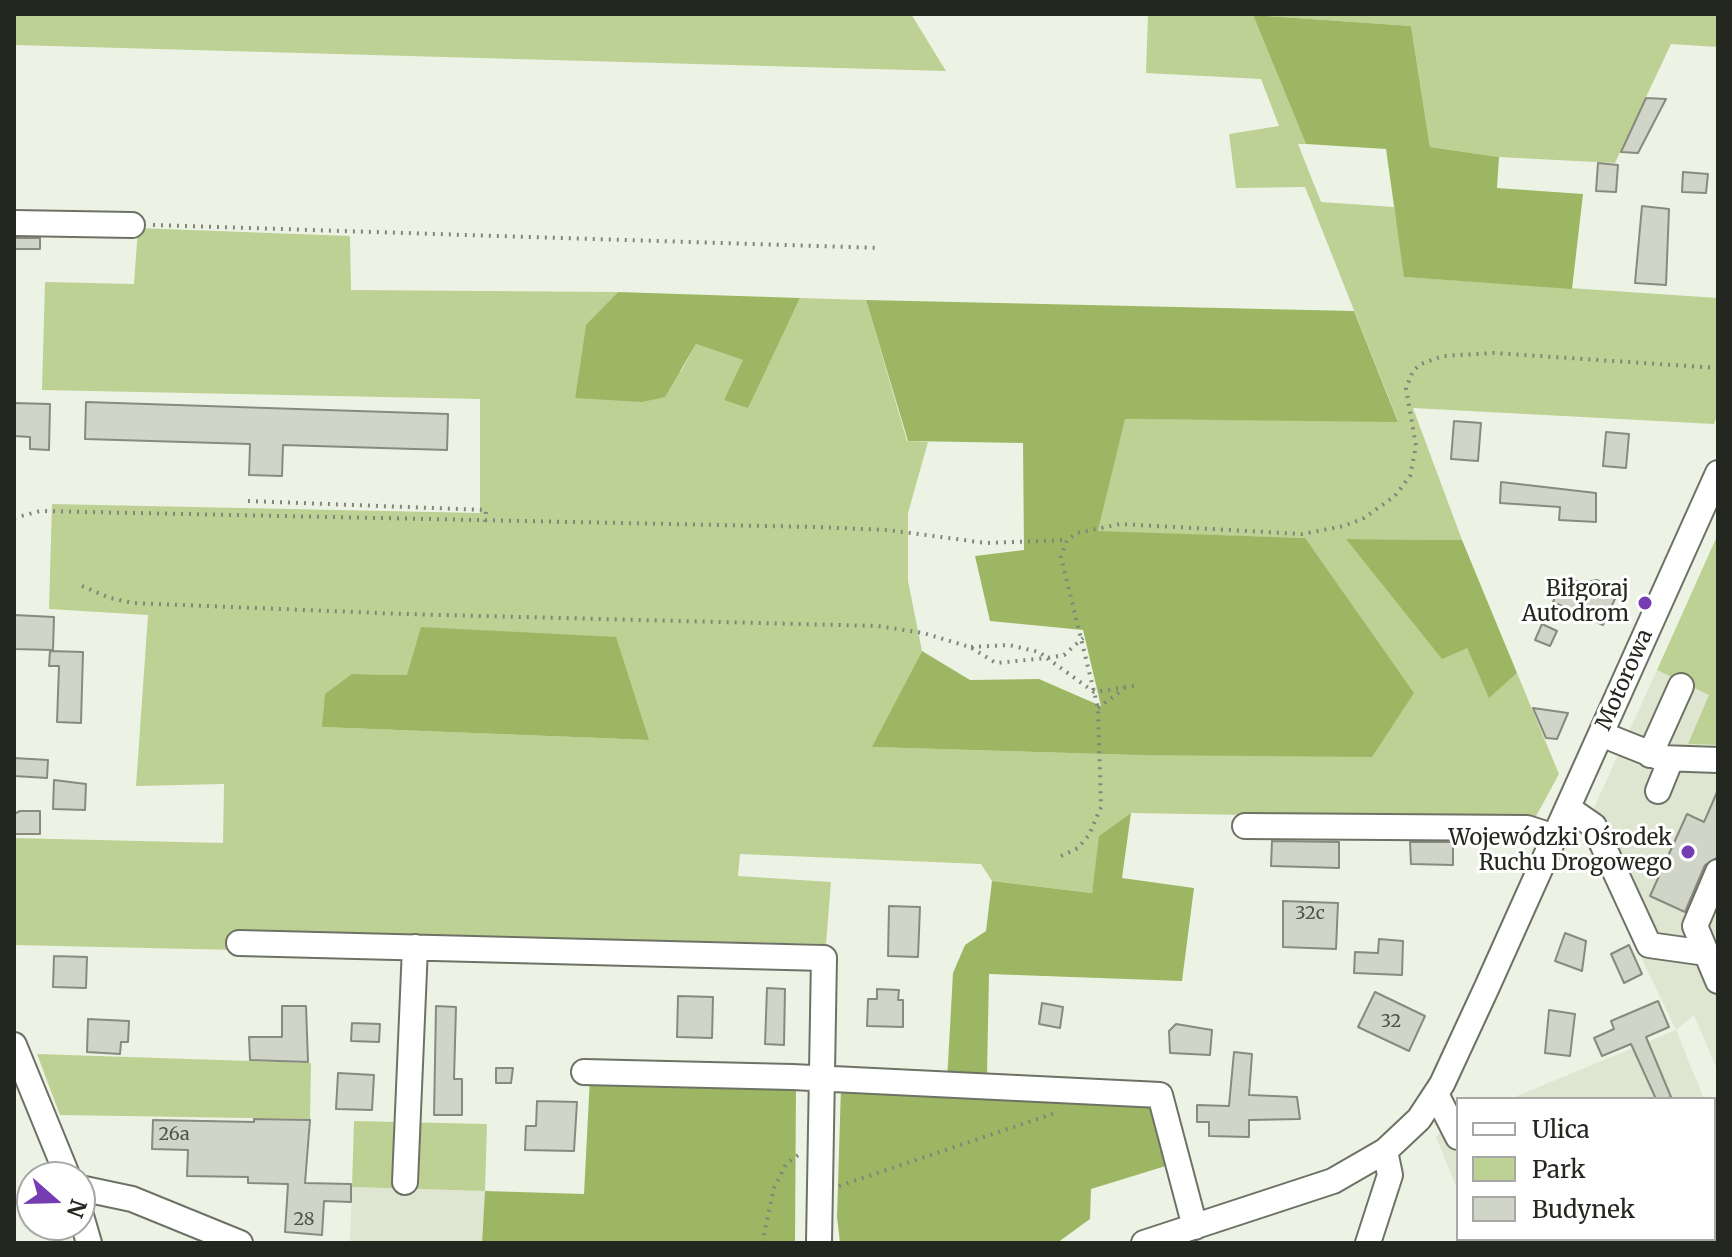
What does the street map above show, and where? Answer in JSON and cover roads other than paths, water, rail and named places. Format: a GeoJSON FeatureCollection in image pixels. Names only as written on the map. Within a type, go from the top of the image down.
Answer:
{"type":"FeatureCollection","features":[{"type":"Feature","properties":{"kind":"street"},"geometry":{"type":"LineString","coordinates":[[14,223],[132,225]]}},
{"type":"Feature","properties":{"kind":"street","name":"Motorowa"},"geometry":{"type":"LineString","coordinates":[[1144,1243],[1333,1181],[1385,1151],[1412,1128],[1436,1094],[1718,473]]}},
{"type":"Feature","properties":{"kind":"street"},"geometry":{"type":"LineString","coordinates":[[1658,791],[1661,757],[1681,686]]}},
{"type":"Feature","properties":{"kind":"street"},"geometry":{"type":"LineString","coordinates":[[1601,734],[1661,757],[1718,760]]}},
{"type":"Feature","properties":{"kind":"street"},"geometry":{"type":"LineString","coordinates":[[1570,804],[1594,826],[1649,945],[1706,953]]}},
{"type":"Feature","properties":{"kind":"street"},"geometry":{"type":"LineString","coordinates":[[1245,826],[1527,828],[1555,837]]}},
{"type":"Feature","properties":{"kind":"street"},"geometry":{"type":"LineString","coordinates":[[1718,872],[1710,912],[1695,926],[1718,981]]}},
{"type":"Feature","properties":{"kind":"street"},"geometry":{"type":"LineString","coordinates":[[239,943],[824,958],[819,1243]]}},
{"type":"Feature","properties":{"kind":"street"},"geometry":{"type":"LineString","coordinates":[[405,1182],[415,947]]}},
{"type":"Feature","properties":{"kind":"street"},"geometry":{"type":"LineString","coordinates":[[14,1045],[61,1161]]}},
{"type":"Feature","properties":{"kind":"street"},"geometry":{"type":"LineString","coordinates":[[584,1072],[821,1078],[1160,1095],[1195,1227]]}},
{"type":"Feature","properties":{"kind":"street"},"geometry":{"type":"LineString","coordinates":[[1436,1094],[1456,1133]]}},
{"type":"Feature","properties":{"kind":"street"},"geometry":{"type":"LineString","coordinates":[[1368,1243],[1390,1175],[1385,1151]]}},
{"type":"Feature","properties":{"kind":"street"},"geometry":{"type":"LineString","coordinates":[[96,1191],[132,1199],[240,1243]]}},
{"type":"Feature","properties":{"kind":"place","name":"Biłgoraj Autodrom"},"geometry":{"type":"Point","coordinates":[1645,603]}},
{"type":"Feature","properties":{"kind":"place","name":"Wojewódzki Ośrodek Ruchu Drogowego"},"geometry":{"type":"Point","coordinates":[1688,852]}}]}
